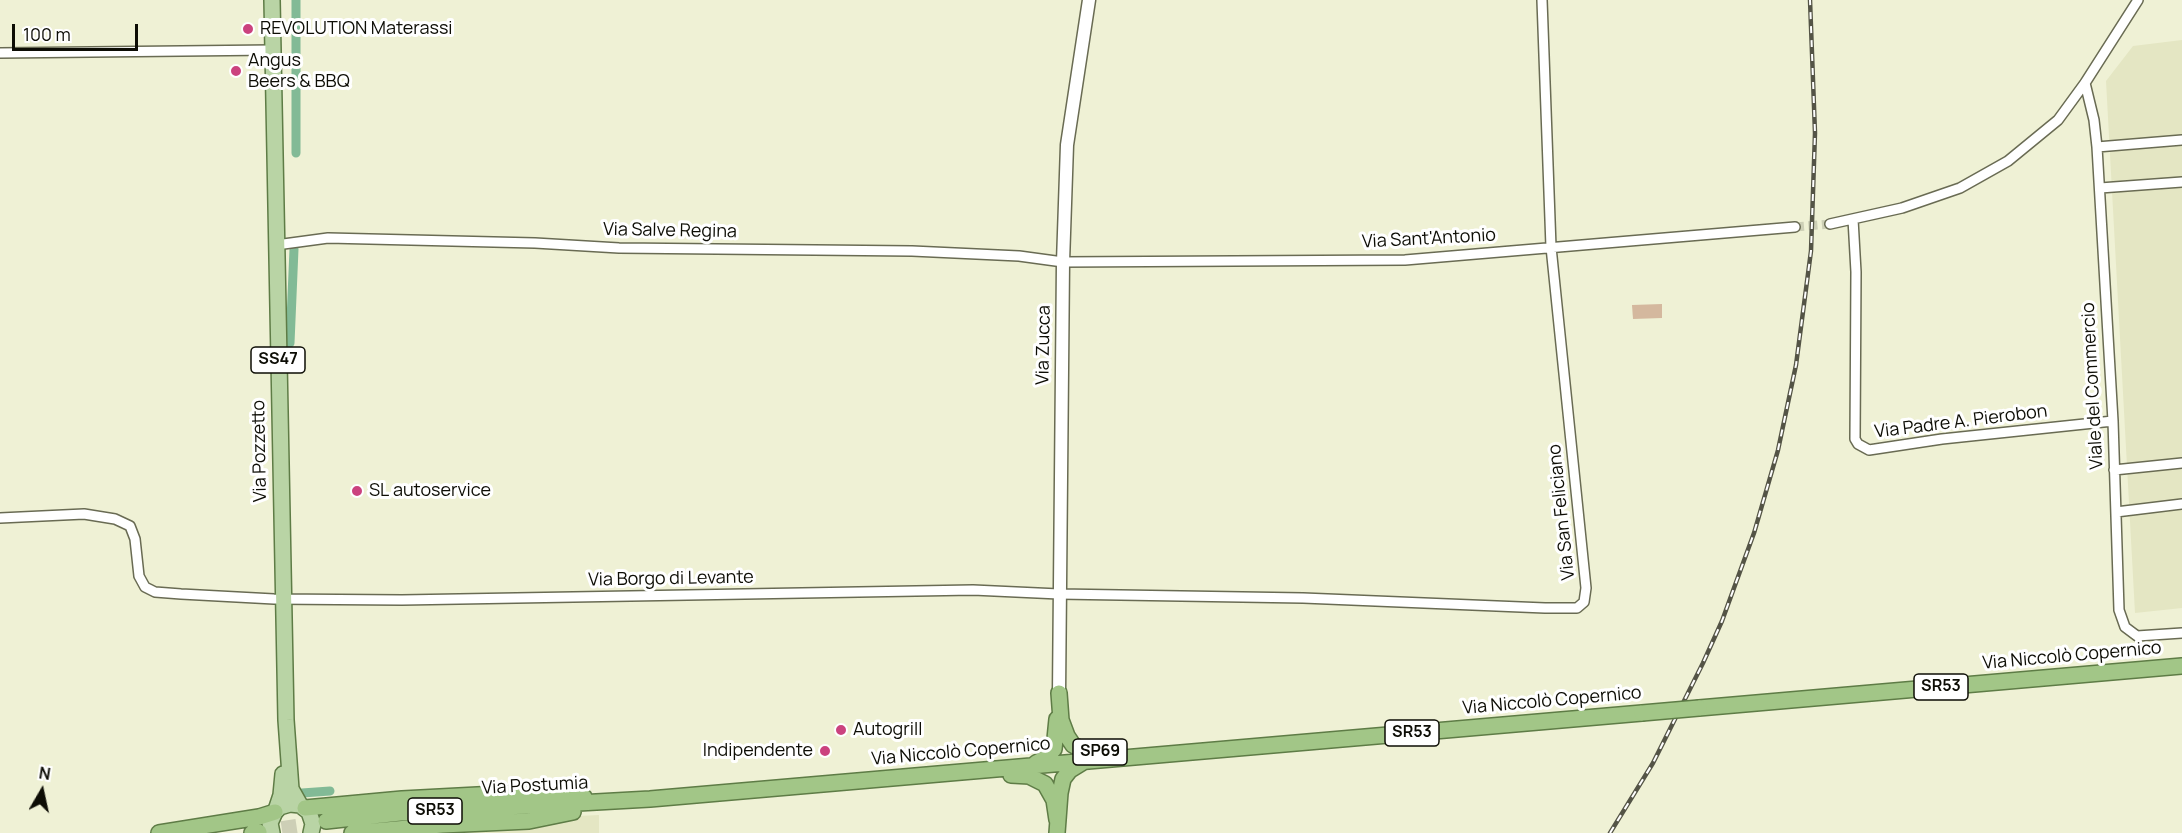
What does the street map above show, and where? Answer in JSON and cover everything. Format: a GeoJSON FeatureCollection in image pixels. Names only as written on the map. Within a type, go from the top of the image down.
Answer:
{"type":"FeatureCollection","features":[{"type":"Feature","properties":{"kind":"highway","name":"Via Niccolò Copernico"},"geometry":{"type":"LineString","coordinates":[[675,797],[2182,666]]}},
{"type":"Feature","properties":{"kind":"highway","name":"SP69"},"geometry":{"type":"LineString","coordinates":[[1059,693],[1064,729],[1073,745],[1079,749],[1087,752],[1143,748],[1183,753]]}},
{"type":"Feature","properties":{"kind":"highway","name":"SP69"},"geometry":{"type":"LineString","coordinates":[[1024,766],[1046,758],[1054,749],[1059,693]]}},
{"type":"Feature","properties":{"kind":"highway","name":"SP69"},"geometry":{"type":"LineString","coordinates":[[1057,827],[1063,779],[1070,770],[1086,761]]}},
{"type":"Feature","properties":{"kind":"highway","name":"SP69"},"geometry":{"type":"LineString","coordinates":[[936,774],[975,778],[1020,774],[1037,778],[1051,792],[1057,827]]}},
{"type":"Feature","properties":{"kind":"highway"},"geometry":{"type":"LineString","coordinates":[[302,807],[402,799],[549,792],[586,797],[650,799]]}},
{"type":"Feature","properties":{"kind":"highway","name":"Via Postumia"},"geometry":{"type":"LineString","coordinates":[[326,821],[400,813],[675,797]]}},
{"type":"Feature","properties":{"kind":"highway"},"geometry":{"type":"LineString","coordinates":[[352,833],[441,825],[529,821],[650,799]]}},
{"type":"Feature","properties":{"kind":"highway"},"geometry":{"type":"LineString","coordinates":[[159,833],[259,817],[276,811]]}},
{"type":"Feature","properties":{"kind":"main road","name":"Via Pozzetto"},"geometry":{"type":"LineString","coordinates":[[272,0],[286,720],[291,789],[302,807]]}},
{"type":"Feature","properties":{"kind":"main road","name":"Via Pozzetto"},"geometry":{"type":"LineString","coordinates":[[276,811],[282,789],[286,720]]}},
{"type":"Feature","properties":{"kind":"main road"},"geometry":{"type":"LineString","coordinates":[[276,811],[290,804],[302,807]]}},
{"type":"Feature","properties":{"kind":"main road","name":"SS47"},"geometry":{"type":"LineString","coordinates":[[302,807],[312,818],[311,833]]}},
{"type":"Feature","properties":{"kind":"main road","name":"SS47"},"geometry":{"type":"LineString","coordinates":[[261,832],[270,824],[276,811]]}},
{"type":"Feature","properties":{"kind":"street","name":"Via Zucca"},"geometry":{"type":"LineString","coordinates":[[1059,693],[1063,262],[1067,145],[1089,0]]}},
{"type":"Feature","properties":{"kind":"street","name":"Via San Feliciano"},"geometry":{"type":"LineString","coordinates":[[1059,594],[1303,598],[1545,608],[1577,608],[1584,602],[1586,588],[1551,247],[1542,0]]}},
{"type":"Feature","properties":{"kind":"street"},"geometry":{"type":"LineString","coordinates":[[1830,224],[1902,208],[1960,188],[2008,161],[2058,120],[2085,83],[2138,0]]}},
{"type":"Feature","properties":{"kind":"street"},"geometry":{"type":"LineString","coordinates":[[0,53],[273,50]]}},
{"type":"Feature","properties":{"kind":"street","name":"Viale del Commercio"},"geometry":{"type":"LineString","coordinates":[[2085,83],[2094,120],[2100,188],[2113,421],[2119,610],[2125,627],[2137,636],[2182,633]]}},
{"type":"Feature","properties":{"kind":"street"},"geometry":{"type":"LineString","coordinates":[[2097,147],[2182,140]]}},
{"type":"Feature","properties":{"kind":"street"},"geometry":{"type":"LineString","coordinates":[[2100,188],[2182,182]]}},
{"type":"Feature","properties":{"kind":"street","name":"Via Padre A. Pierobon"},"geometry":{"type":"LineString","coordinates":[[1853,219],[1856,282],[1855,439],[1858,444],[1869,450],[1931,440],[2113,421]]}},
{"type":"Feature","properties":{"kind":"street","name":"Via Sant'Antonio"},"geometry":{"type":"LineString","coordinates":[[1063,262],[1405,260],[1795,227]]}},
{"type":"Feature","properties":{"kind":"street","name":"Via Salve Regina"},"geometry":{"type":"LineString","coordinates":[[276,245],[328,238],[619,248],[912,251],[1019,256],[1063,262]]}},
{"type":"Feature","properties":{"kind":"street"},"geometry":{"type":"LineString","coordinates":[[2114,470],[2182,463]]}},
{"type":"Feature","properties":{"kind":"street"},"geometry":{"type":"LineString","coordinates":[[2116,512],[2182,504]]}},
{"type":"Feature","properties":{"kind":"street","name":"Via Borgo di Levante"},"geometry":{"type":"LineString","coordinates":[[0,518],[84,514],[115,519],[130,526],[135,538],[139,576],[145,587],[155,592],[283,598],[402,600],[963,590],[1059,594]]}},
{"type":"Feature","properties":{"kind":"shaded area"},"geometry":{"type":"Polygon","coordinates":[[[2182,40],[2182,608],[2135,613],[2106,81],[2133,46],[2182,40]]]}},
{"type":"Feature","properties":{"kind":"shaded area"},"geometry":{"type":"Polygon","coordinates":[[[1662,304],[1662,318],[1633,319],[1632,305],[1662,304]]]}},
{"type":"Feature","properties":{"kind":"shaded area"},"geometry":{"type":"Polygon","coordinates":[[[599,815],[599,833],[452,833],[534,825],[578,816],[599,815]]]}},
{"type":"Feature","properties":{"kind":"waterway"},"geometry":{"type":"LineString","coordinates":[[296,0],[296,153]]}},
{"type":"Feature","properties":{"kind":"waterway"},"geometry":{"type":"LineString","coordinates":[[290,343],[294,249]]}},
{"type":"Feature","properties":{"kind":"waterway"},"geometry":{"type":"LineString","coordinates":[[302,793],[330,791]]}},
{"type":"Feature","properties":{"kind":"tunnel"},"geometry":{"type":"LineString","coordinates":[[1795,227],[1830,224]]}},
{"type":"Feature","properties":{"kind":"tunnel"},"geometry":{"type":"LineString","coordinates":[[259,832],[325,822]]}},
{"type":"Feature","properties":{"kind":"railway"},"geometry":{"type":"LineString","coordinates":[[1610,833],[1653,763],[1722,621],[1754,533],[1778,450],[1796,365],[1811,251],[1815,133],[1810,0]]}},
{"type":"Feature","properties":{"kind":"place","name":"REVOLUTION Materassi"},"geometry":{"type":"Point","coordinates":[248,29]}},
{"type":"Feature","properties":{"kind":"place","name":"Angus Beers & BBQ"},"geometry":{"type":"Point","coordinates":[236,71]}},
{"type":"Feature","properties":{"kind":"place","name":"SL autoservice"},"geometry":{"type":"Point","coordinates":[357,491]}},
{"type":"Feature","properties":{"kind":"place","name":"Autogrill"},"geometry":{"type":"Point","coordinates":[841,730]}},
{"type":"Feature","properties":{"kind":"place","name":"Indipendente"},"geometry":{"type":"Point","coordinates":[825,751]}}]}
